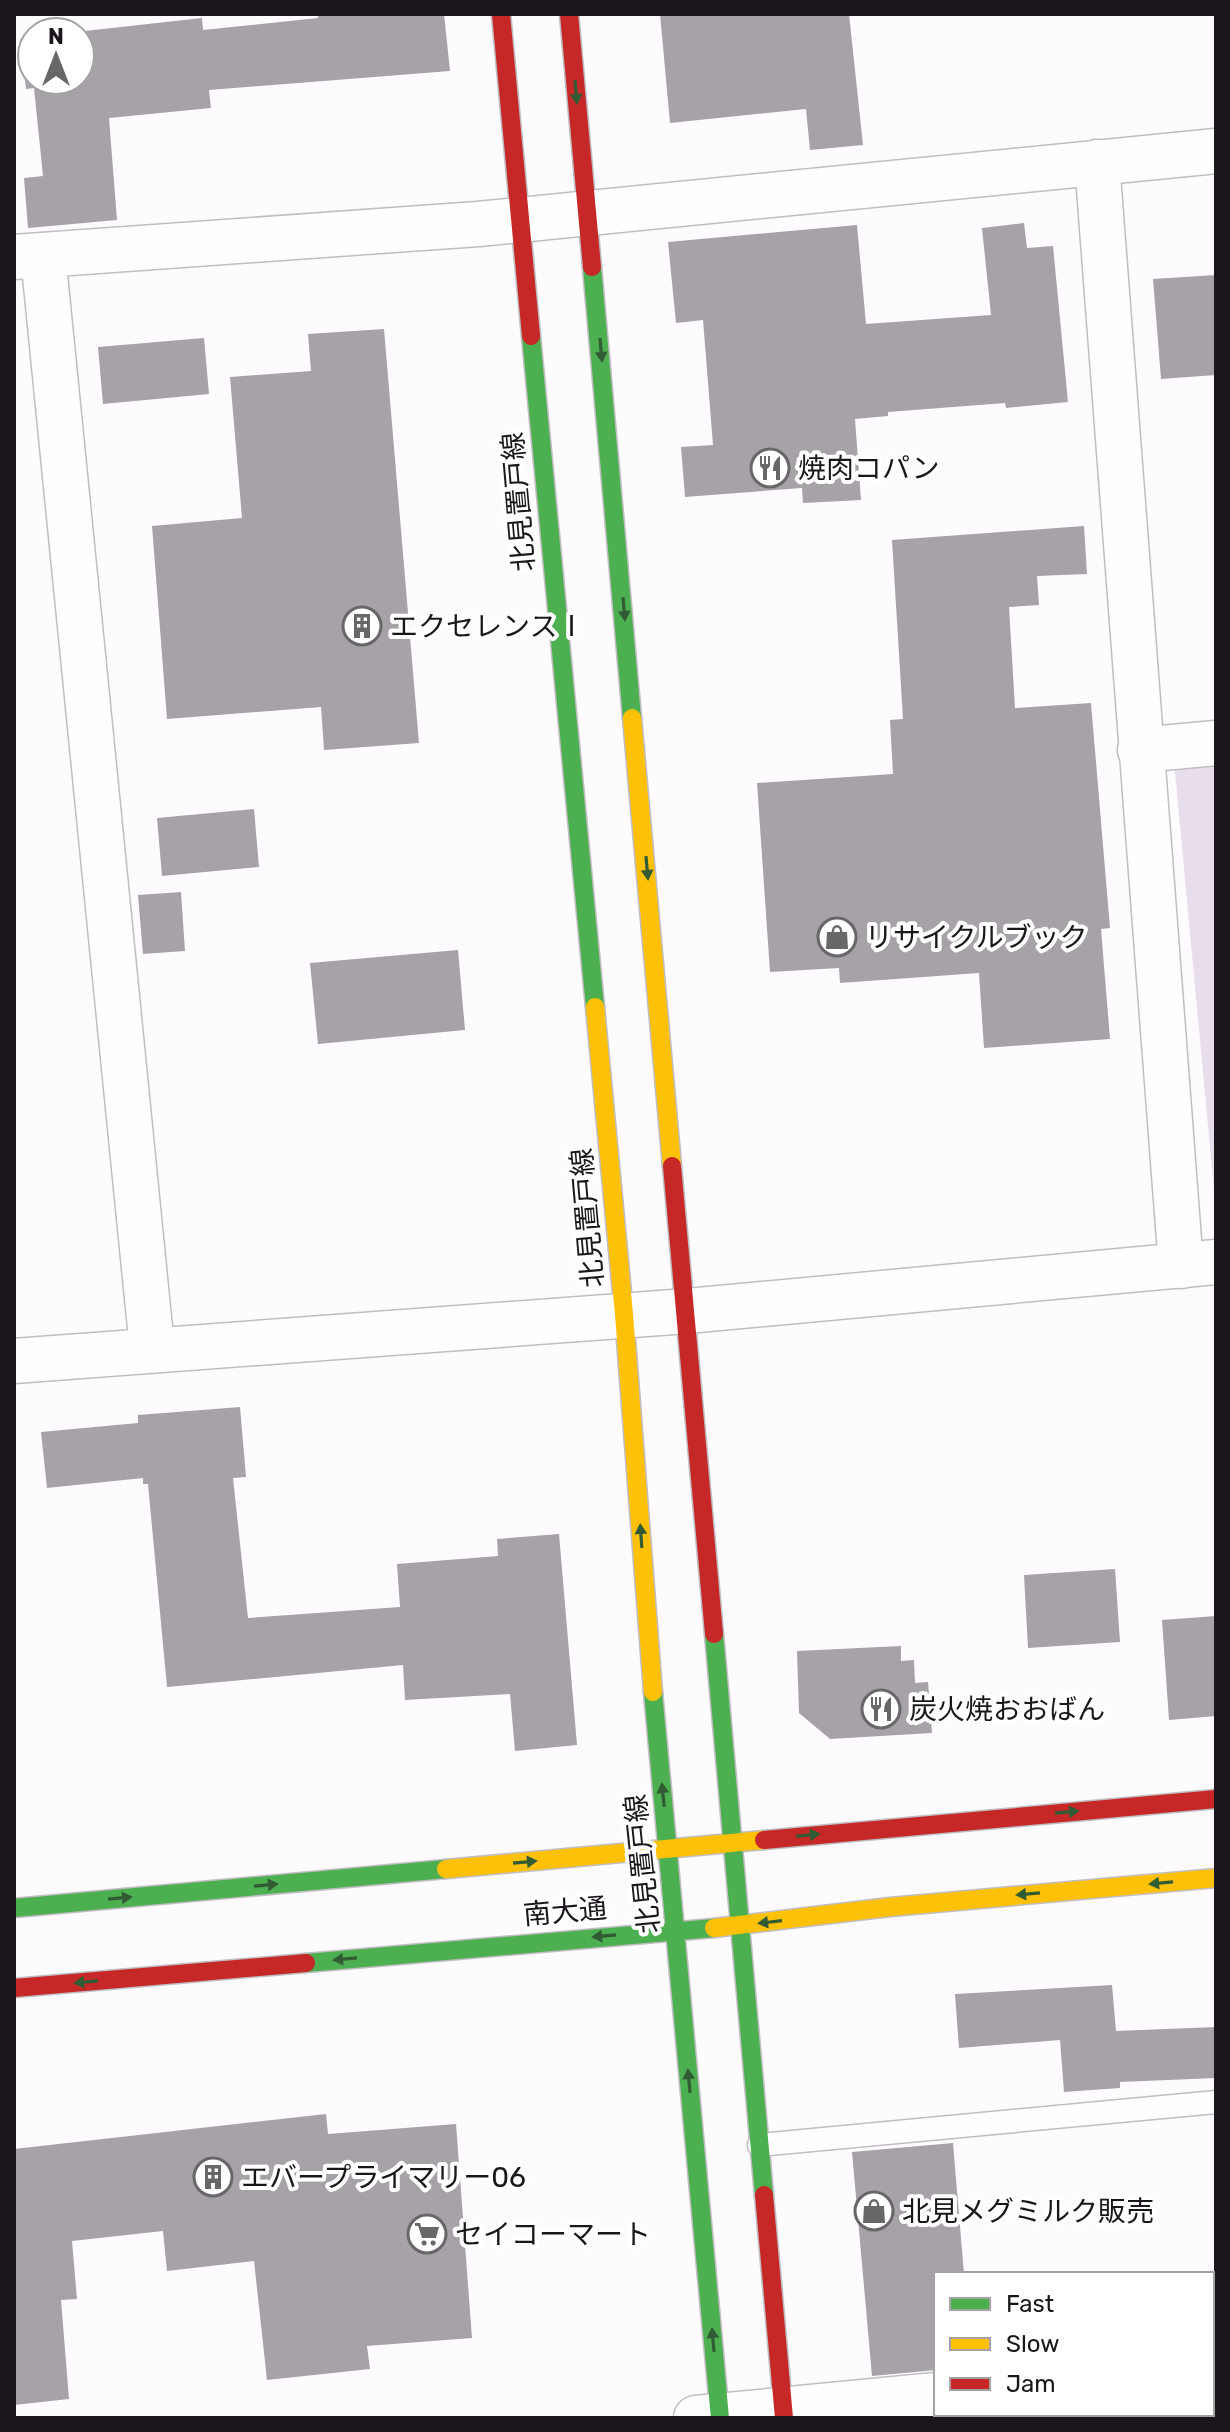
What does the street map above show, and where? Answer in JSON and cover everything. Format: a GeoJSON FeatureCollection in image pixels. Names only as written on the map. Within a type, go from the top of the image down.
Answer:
{"type":"FeatureCollection","features":[{"type":"Feature","properties":{"kind":"main road","name":"北見置戸線"},"geometry":{"type":"LineString","coordinates":[[501,14],[624,1314],[654,1711],[677,1930],[712,2418]]}},
{"type":"Feature","properties":{"kind":"main road"},"geometry":{"type":"LineString","coordinates":[[569,14],[784,2415]]}},
{"type":"Feature","properties":{"kind":"main road","name":"南大通"},"geometry":{"type":"LineString","coordinates":[[14,1908],[1216,1799]]}},
{"type":"Feature","properties":{"kind":"main road","name":"南大通"},"geometry":{"type":"LineString","coordinates":[[14,1988],[738,1926],[890,1907],[1216,1878]]}},
{"type":"Feature","properties":{"kind":"street"},"geometry":{"type":"LineString","coordinates":[[152,1348],[28,256],[520,219],[1216,151]]}},
{"type":"Feature","properties":{"kind":"street"},"geometry":{"type":"LineString","coordinates":[[14,1361],[152,1348],[687,1311],[1199,1264],[1140,750],[1097,162]]}},
{"type":"Feature","properties":{"kind":"street"},"geometry":{"type":"LineString","coordinates":[[1140,750],[1216,743]]}},
{"type":"Feature","properties":{"kind":"street"},"geometry":{"type":"LineString","coordinates":[[712,2418],[784,2415],[934,2395]]}},
{"type":"Feature","properties":{"kind":"lane"},"geometry":{"type":"LineString","coordinates":[[759,2145],[1216,2102]]}},
{"type":"Feature","properties":{"kind":"shaded area"},"geometry":{"type":"Polygon","coordinates":[[[1216,757],[1216,1212],[1174,761],[1216,757]]]}},
{"type":"Feature","properties":{"kind":"building"},"geometry":{"type":"Polygon","coordinates":[[[318,14],[444,14],[450,71],[209,90],[211,108],[109,118],[117,220],[28,228],[24,178],[43,176],[35,96],[96,96],[96,30],[202,18],[203,30],[318,18],[318,14]]]}},
{"type":"Feature","properties":{"kind":"building"},"geometry":{"type":"Polygon","coordinates":[[[660,14],[849,14],[863,145],[810,150],[806,109],[670,123],[660,14]]]}},
{"type":"Feature","properties":{"kind":"building"},"geometry":{"type":"Polygon","coordinates":[[[1024,223],[1027,248],[1053,246],[1068,402],[1006,408],[1005,403],[888,412],[888,416],[855,419],[861,500],[803,503],[802,488],[685,497],[681,447],[713,445],[703,320],[676,323],[668,242],[857,225],[866,324],[991,315],[982,228],[1024,223]]]}},
{"type":"Feature","properties":{"kind":"building"},"geometry":{"type":"Polygon","coordinates":[[[1216,275],[1216,375],[1161,379],[1153,279],[1216,275]]]}},
{"type":"Feature","properties":{"kind":"building"},"geometry":{"type":"Polygon","coordinates":[[[384,329],[419,743],[324,750],[321,707],[167,719],[152,526],[242,518],[230,377],[311,371],[308,334],[384,329]]]}},
{"type":"Feature","properties":{"kind":"building"},"geometry":{"type":"Polygon","coordinates":[[[204,338],[209,394],[103,404],[98,347],[204,338]]]}},
{"type":"Feature","properties":{"kind":"building"},"geometry":{"type":"Polygon","coordinates":[[[1084,526],[1087,574],[1037,576],[1039,605],[1009,607],[1015,708],[1091,703],[1110,928],[1101,929],[1110,1039],[984,1048],[979,973],[840,983],[839,968],[770,972],[757,783],[893,774],[890,720],[903,719],[892,540],[1084,526]]]}},
{"type":"Feature","properties":{"kind":"building"},"geometry":{"type":"Polygon","coordinates":[[[254,809],[259,867],[162,876],[157,818],[254,809]]]}},
{"type":"Feature","properties":{"kind":"building"},"geometry":{"type":"Polygon","coordinates":[[[181,892],[185,951],[143,954],[138,895],[181,892]]]}},
{"type":"Feature","properties":{"kind":"building"},"geometry":{"type":"Polygon","coordinates":[[[458,950],[465,1030],[318,1044],[310,963],[458,950]]]}},
{"type":"Feature","properties":{"kind":"building"},"geometry":{"type":"Polygon","coordinates":[[[240,1407],[246,1477],[233,1478],[248,1618],[400,1607],[397,1564],[498,1556],[497,1539],[559,1534],[577,1745],[515,1751],[510,1694],[405,1700],[403,1665],[167,1687],[148,1484],[143,1484],[143,1478],[47,1488],[41,1432],[138,1423],[138,1415],[240,1407]]]}},
{"type":"Feature","properties":{"kind":"building"},"geometry":{"type":"Polygon","coordinates":[[[1115,1569],[1120,1642],[1028,1648],[1024,1575],[1115,1569]]]}},
{"type":"Feature","properties":{"kind":"building"},"geometry":{"type":"Polygon","coordinates":[[[1216,1616],[1216,1716],[1169,1720],[1162,1620],[1216,1616]]]}},
{"type":"Feature","properties":{"kind":"building"},"geometry":{"type":"Polygon","coordinates":[[[901,1646],[901,1661],[914,1660],[915,1683],[928,1682],[932,1733],[830,1739],[799,1713],[797,1651],[901,1646]]]}},
{"type":"Feature","properties":{"kind":"building"},"geometry":{"type":"Polygon","coordinates":[[[1112,1985],[1116,2031],[1216,2027],[1216,2078],[1120,2082],[1120,2088],[1064,2092],[1060,2040],[959,2048],[955,1994],[1112,1985]]]}},
{"type":"Feature","properties":{"kind":"building"},"geometry":{"type":"Polygon","coordinates":[[[326,2114],[328,2134],[456,2124],[472,2338],[367,2346],[370,2369],[267,2380],[254,2261],[167,2271],[163,2231],[72,2241],[77,2299],[61,2300],[69,2399],[14,2405],[14,2149],[326,2114]]]}},
{"type":"Feature","properties":{"kind":"building"},"geometry":{"type":"Polygon","coordinates":[[[953,2143],[964,2272],[934,2272],[934,2370],[872,2376],[852,2152],[953,2143]]]}},
{"type":"Feature","properties":{"kind":"traffic: fast"},"geometry":{"type":"LineString","coordinates":[[592,267],[632,718]]}},
{"type":"Feature","properties":{"kind":"traffic: fast"},"geometry":{"type":"LineString","coordinates":[[531,336],[595,1007]]}},
{"type":"Feature","properties":{"kind":"traffic: fast"},"geometry":{"type":"LineString","coordinates":[[714,1634],[764,2195]]}},
{"type":"Feature","properties":{"kind":"traffic: fast"},"geometry":{"type":"LineString","coordinates":[[653,1692],[720,2418]]}},
{"type":"Feature","properties":{"kind":"traffic: fast"},"geometry":{"type":"LineString","coordinates":[[14,1908],[446,1869]]}},
{"type":"Feature","properties":{"kind":"traffic: fast"},"geometry":{"type":"LineString","coordinates":[[306,1963],[714,1928]]}},
{"type":"Feature","properties":{"kind":"traffic: slow"},"geometry":{"type":"LineString","coordinates":[[632,718],[672,1166]]}},
{"type":"Feature","properties":{"kind":"traffic: slow"},"geometry":{"type":"LineString","coordinates":[[595,1007],[624,1314],[653,1692]]}},
{"type":"Feature","properties":{"kind":"traffic: slow"},"geometry":{"type":"LineString","coordinates":[[446,1869],[764,1840]]}},
{"type":"Feature","properties":{"kind":"traffic: slow"},"geometry":{"type":"LineString","coordinates":[[714,1928],[890,1907],[1216,1878]]}},
{"type":"Feature","properties":{"kind":"traffic: jam"},"geometry":{"type":"LineString","coordinates":[[501,14],[531,336]]}},
{"type":"Feature","properties":{"kind":"traffic: jam"},"geometry":{"type":"LineString","coordinates":[[569,14],[592,267]]}},
{"type":"Feature","properties":{"kind":"traffic: jam"},"geometry":{"type":"LineString","coordinates":[[672,1166],[714,1634]]}},
{"type":"Feature","properties":{"kind":"traffic: jam"},"geometry":{"type":"LineString","coordinates":[[764,1840],[1216,1799]]}},
{"type":"Feature","properties":{"kind":"traffic: jam"},"geometry":{"type":"LineString","coordinates":[[14,1988],[306,1963]]}},
{"type":"Feature","properties":{"kind":"traffic: jam"},"geometry":{"type":"LineString","coordinates":[[764,2195],[784,2418]]}},
{"type":"Feature","properties":{"kind":"place","name":"焼肉コパン"},"geometry":{"type":"Point","coordinates":[770,468]}},
{"type":"Feature","properties":{"kind":"place","name":"エクセレンスⅠ"},"geometry":{"type":"Point","coordinates":[362,626]}},
{"type":"Feature","properties":{"kind":"place","name":"リサイクルブック"},"geometry":{"type":"Point","coordinates":[837,937]}},
{"type":"Feature","properties":{"kind":"place","name":"炭火焼おおばん"},"geometry":{"type":"Point","coordinates":[881,1709]}},
{"type":"Feature","properties":{"kind":"place","name":"エバープライマリー06"},"geometry":{"type":"Point","coordinates":[213,2177]}},
{"type":"Feature","properties":{"kind":"place","name":"北見メグミルク販売"},"geometry":{"type":"Point","coordinates":[874,2211]}},
{"type":"Feature","properties":{"kind":"place","name":"セイコーマート"},"geometry":{"type":"Point","coordinates":[427,2234]}}]}
